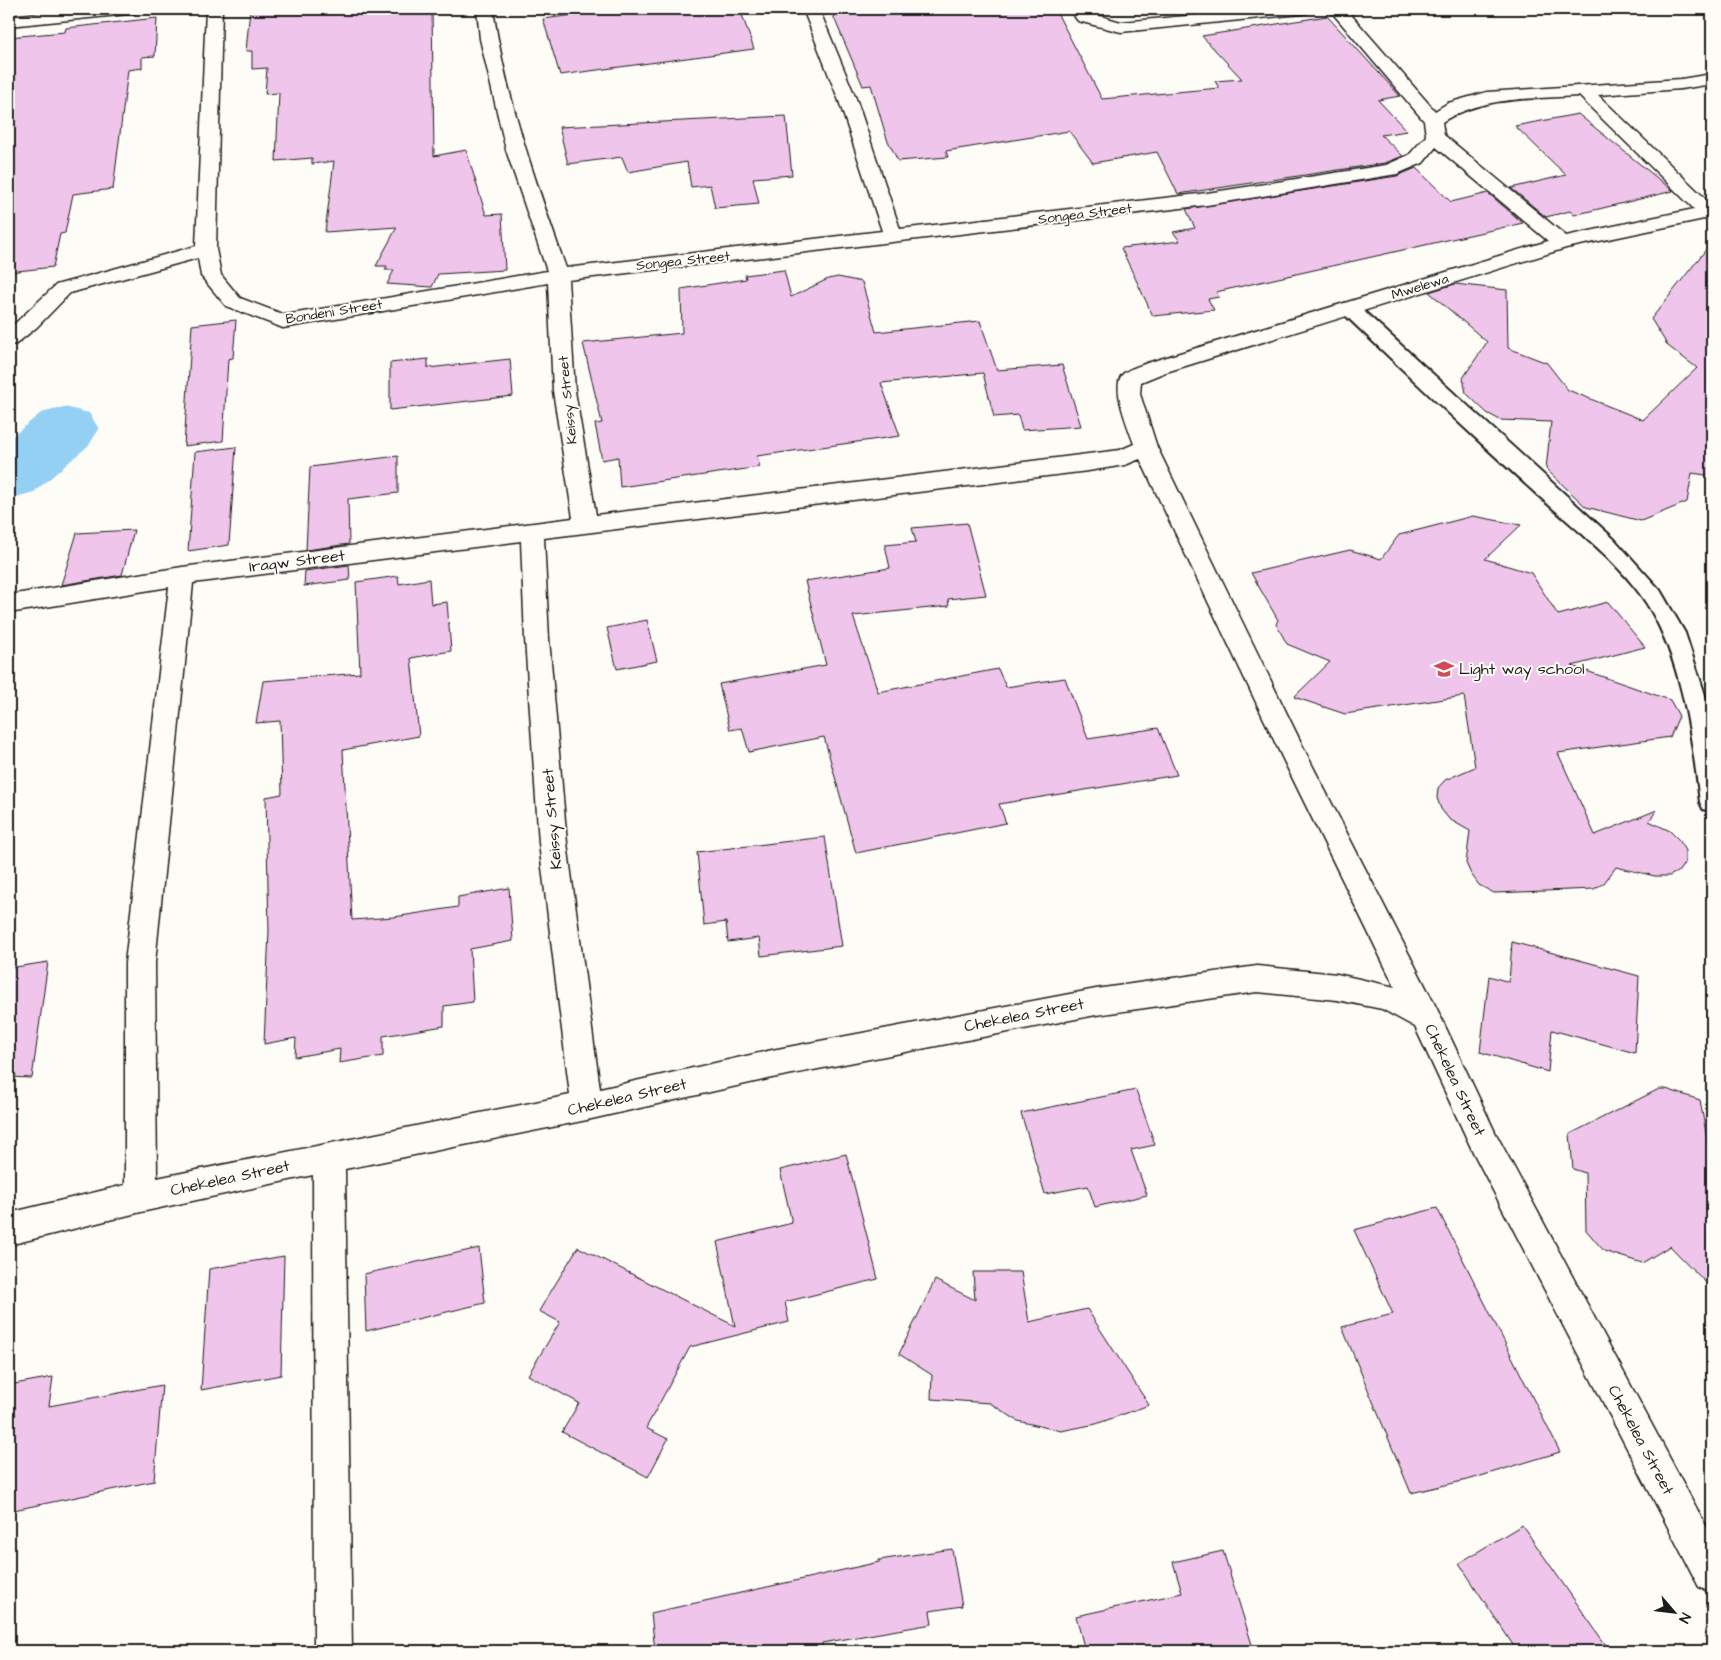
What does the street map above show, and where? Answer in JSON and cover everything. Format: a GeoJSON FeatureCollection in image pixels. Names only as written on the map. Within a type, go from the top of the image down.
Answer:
{"type":"FeatureCollection","features":[{"type":"Feature","properties":{"kind":"street"},"geometry":{"type":"LineString","coordinates":[[9,21],[129,9]]}},
{"type":"Feature","properties":{"kind":"street","name":"Bondeni Street"},"geometry":{"type":"LineString","coordinates":[[214,9],[206,249],[211,276],[232,302],[283,322],[558,275]]}},
{"type":"Feature","properties":{"kind":"street","name":"Keissy Street"},"geometry":{"type":"LineString","coordinates":[[485,9],[489,39],[515,150],[558,275],[564,391],[586,524]]}},
{"type":"Feature","properties":{"kind":"street"},"geometry":{"type":"LineString","coordinates":[[811,9],[848,101],[893,236]]}},
{"type":"Feature","properties":{"kind":"street"},"geometry":{"type":"LineString","coordinates":[[1077,9],[1084,17],[1121,27],[1238,17],[1301,9]]}},
{"type":"Feature","properties":{"kind":"street"},"geometry":{"type":"LineString","coordinates":[[1337,9],[1434,129],[1562,243]]}},
{"type":"Feature","properties":{"kind":"street","name":"Songea Street"},"geometry":{"type":"LineString","coordinates":[[558,275],[1207,199],[1390,170],[1416,160],[1434,129],[1454,107],[1487,97],[1681,84],[1712,79]]}},
{"type":"Feature","properties":{"kind":"street"},"geometry":{"type":"LineString","coordinates":[[1584,91],[1711,213]]}},
{"type":"Feature","properties":{"kind":"street","name":"Mwelewa"},"geometry":{"type":"LineString","coordinates":[[1146,447],[1129,394],[1131,378],[1155,368],[1562,243],[1711,213]]}},
{"type":"Feature","properties":{"kind":"street"},"geometry":{"type":"LineString","coordinates":[[9,338],[30,322],[62,289],[206,249]]}},
{"type":"Feature","properties":{"kind":"street"},"geometry":{"type":"LineString","coordinates":[[1146,447],[1301,768],[1426,1018]]}},
{"type":"Feature","properties":{"kind":"street","name":"Iraqw Street"},"geometry":{"type":"LineString","coordinates":[[9,604],[182,576],[532,530],[1088,463],[1125,457],[1146,447]]}},
{"type":"Feature","properties":{"kind":"street","name":"Keissy Street"},"geometry":{"type":"LineString","coordinates":[[532,530],[537,639],[553,843],[587,1106]]}},
{"type":"Feature","properties":{"kind":"street"},"geometry":{"type":"LineString","coordinates":[[141,1197],[140,963],[182,576]]}},
{"type":"Feature","properties":{"kind":"street","name":"Chekelea Street"},"geometry":{"type":"LineString","coordinates":[[9,1229],[141,1197],[329,1156],[587,1106],[772,1064],[1096,1002],[1257,979],[1337,987],[1388,997],[1426,1018],[1484,1142],[1712,1574]]}},
{"type":"Feature","properties":{"kind":"street"},"geometry":{"type":"LineString","coordinates":[[329,1156],[333,1651]]}},
{"type":"Feature","properties":{"kind":"lane"},"geometry":{"type":"LineString","coordinates":[[1350,309],[1594,534],[1636,577],[1663,612],[1686,669],[1706,750],[1712,802]]}},
{"type":"Feature","properties":{"kind":"building"},"geometry":{"type":"Polygon","coordinates":[[[250,9],[432,9],[434,156],[466,150],[486,215],[502,214],[505,270],[438,274],[432,287],[387,284],[394,270],[385,270],[387,266],[376,266],[397,227],[325,232],[334,161],[312,164],[312,158],[276,161],[279,93],[265,94],[267,68],[252,69],[252,51],[246,51],[250,9]]]}},
{"type":"Feature","properties":{"kind":"building"},"geometry":{"type":"Polygon","coordinates":[[[619,9],[740,9],[754,49],[560,75],[543,19],[619,9]]]}},
{"type":"Feature","properties":{"kind":"building"},"geometry":{"type":"Polygon","coordinates":[[[869,9],[1055,9],[1102,99],[1219,88],[1215,81],[1242,79],[1202,36],[1327,16],[1400,96],[1378,100],[1407,131],[1381,135],[1403,156],[1385,163],[1178,194],[1157,152],[1093,163],[1069,131],[946,151],[948,157],[898,161],[887,139],[871,85],[863,86],[832,13],[869,9]]]}},
{"type":"Feature","properties":{"kind":"building"},"geometry":{"type":"Polygon","coordinates":[[[157,18],[155,56],[142,57],[142,68],[128,70],[113,189],[73,194],[65,233],[60,234],[53,267],[9,272],[9,37],[65,32],[66,28],[157,18]]]}},
{"type":"Feature","properties":{"kind":"building"},"geometry":{"type":"Polygon","coordinates":[[[1578,114],[1673,191],[1574,215],[1570,211],[1546,217],[1511,188],[1566,175],[1515,126],[1578,114]]]}},
{"type":"Feature","properties":{"kind":"building"},"geometry":{"type":"Polygon","coordinates":[[[786,116],[792,175],[753,178],[759,204],[715,208],[710,185],[691,187],[687,162],[628,172],[622,157],[568,164],[559,127],[786,116]]]}},
{"type":"Feature","properties":{"kind":"building"},"geometry":{"type":"Polygon","coordinates":[[[1416,168],[1451,202],[1488,193],[1523,223],[1216,292],[1219,297],[1208,299],[1214,310],[1153,316],[1121,248],[1180,241],[1173,232],[1195,228],[1186,209],[1397,176],[1416,168]]]}},
{"type":"Feature","properties":{"kind":"building"},"geometry":{"type":"Polygon","coordinates":[[[1712,242],[1712,476],[1692,473],[1687,502],[1641,521],[1586,507],[1546,469],[1551,422],[1500,420],[1487,413],[1466,393],[1463,378],[1487,342],[1429,292],[1455,284],[1507,290],[1508,348],[1547,363],[1568,390],[1643,420],[1697,368],[1668,346],[1651,319],[1712,242]]]}},
{"type":"Feature","properties":{"kind":"building"},"geometry":{"type":"Polygon","coordinates":[[[784,270],[791,297],[828,279],[838,277],[862,282],[876,332],[980,321],[997,370],[1062,365],[1081,426],[1022,430],[1018,415],[994,417],[983,373],[881,383],[900,436],[757,456],[760,467],[620,487],[618,457],[602,460],[595,424],[602,423],[583,343],[682,333],[681,289],[746,279],[745,275],[784,270]]]}},
{"type":"Feature","properties":{"kind":"building"},"geometry":{"type":"Polygon","coordinates":[[[236,320],[233,358],[228,359],[223,441],[184,446],[192,325],[236,320]]]}},
{"type":"Feature","properties":{"kind":"building"},"geometry":{"type":"Polygon","coordinates":[[[428,359],[428,368],[510,359],[513,396],[390,410],[390,363],[428,359]]]}},
{"type":"Feature","properties":{"kind":"building"},"geometry":{"type":"Polygon","coordinates":[[[236,447],[229,545],[188,551],[195,452],[236,447]]]}},
{"type":"Feature","properties":{"kind":"building"},"geometry":{"type":"Polygon","coordinates":[[[398,456],[398,493],[348,499],[349,544],[306,550],[310,467],[398,456]]]}},
{"type":"Feature","properties":{"kind":"building"},"geometry":{"type":"Polygon","coordinates":[[[1473,516],[1521,525],[1485,559],[1531,573],[1558,615],[1608,602],[1645,647],[1572,666],[1670,700],[1679,716],[1670,737],[1558,753],[1595,835],[1657,810],[1649,821],[1670,831],[1680,841],[1685,851],[1685,862],[1679,871],[1669,876],[1655,876],[1616,867],[1604,883],[1594,889],[1494,893],[1479,885],[1466,863],[1470,831],[1449,819],[1441,809],[1437,798],[1438,788],[1445,780],[1475,767],[1464,696],[1345,714],[1294,697],[1330,662],[1287,644],[1276,624],[1278,620],[1251,573],[1350,550],[1381,559],[1399,535],[1473,516]]]}},
{"type":"Feature","properties":{"kind":"building"},"geometry":{"type":"Polygon","coordinates":[[[967,523],[986,595],[948,599],[949,606],[853,616],[878,692],[998,669],[1006,687],[1065,678],[1088,739],[1158,728],[1177,775],[999,804],[1006,823],[856,853],[824,737],[749,752],[742,728],[730,730],[719,684],[826,665],[805,581],[890,568],[885,545],[916,542],[912,528],[967,523]]]}},
{"type":"Feature","properties":{"kind":"building"},"geometry":{"type":"Polygon","coordinates":[[[134,530],[122,575],[61,585],[77,533],[134,530]]]}},
{"type":"Feature","properties":{"kind":"building"},"geometry":{"type":"Polygon","coordinates":[[[349,565],[350,580],[304,586],[305,571],[349,565]]]}},
{"type":"Feature","properties":{"kind":"building"},"geometry":{"type":"Polygon","coordinates":[[[398,576],[399,584],[429,579],[431,604],[447,602],[451,651],[411,658],[419,736],[343,750],[352,920],[394,917],[458,907],[458,897],[509,888],[513,941],[470,949],[473,1002],[444,1006],[444,1026],[383,1036],[383,1056],[339,1063],[340,1049],[295,1057],[296,1038],[264,1044],[269,931],[266,797],[282,794],[280,721],[256,723],[263,681],[360,673],[356,582],[398,576]]]}},
{"type":"Feature","properties":{"kind":"building"},"geometry":{"type":"Polygon","coordinates":[[[647,620],[657,661],[617,669],[607,628],[647,620]]]}},
{"type":"Feature","properties":{"kind":"building"},"geometry":{"type":"Polygon","coordinates":[[[825,837],[842,946],[761,956],[759,938],[728,942],[726,922],[704,925],[697,852],[825,837]]]}},
{"type":"Feature","properties":{"kind":"building"},"geometry":{"type":"Polygon","coordinates":[[[1512,942],[1639,976],[1635,1053],[1552,1030],[1548,1072],[1480,1052],[1489,976],[1509,982],[1512,942]]]}},
{"type":"Feature","properties":{"kind":"building"},"geometry":{"type":"Polygon","coordinates":[[[48,962],[32,1078],[9,1077],[9,968],[48,962]]]}},
{"type":"Feature","properties":{"kind":"building"},"geometry":{"type":"Polygon","coordinates":[[[1659,1089],[1666,1089],[1700,1100],[1712,1166],[1712,1289],[1670,1246],[1642,1263],[1604,1251],[1586,1230],[1585,1173],[1573,1169],[1570,1134],[1659,1089]]]}},
{"type":"Feature","properties":{"kind":"building"},"geometry":{"type":"Polygon","coordinates":[[[1136,1090],[1155,1145],[1131,1150],[1147,1195],[1095,1207],[1088,1186],[1045,1194],[1021,1113],[1136,1090]]]}},
{"type":"Feature","properties":{"kind":"building"},"geometry":{"type":"Polygon","coordinates":[[[846,1154],[878,1279],[785,1302],[789,1322],[690,1347],[646,1428],[668,1439],[648,1477],[562,1432],[579,1403],[528,1375],[560,1322],[539,1311],[578,1247],[735,1326],[717,1242],[792,1223],[780,1170],[846,1154]]]}},
{"type":"Feature","properties":{"kind":"building"},"geometry":{"type":"Polygon","coordinates":[[[1437,1208],[1560,1452],[1471,1479],[1411,1493],[1342,1327],[1393,1314],[1354,1230],[1437,1208]]]}},
{"type":"Feature","properties":{"kind":"building"},"geometry":{"type":"Polygon","coordinates":[[[479,1248],[485,1303],[366,1331],[364,1274],[479,1248]]]}},
{"type":"Feature","properties":{"kind":"building"},"geometry":{"type":"Polygon","coordinates":[[[284,1256],[281,1375],[201,1390],[209,1269],[284,1256]]]}},
{"type":"Feature","properties":{"kind":"building"},"geometry":{"type":"Polygon","coordinates":[[[973,1272],[1021,1272],[1029,1322],[1087,1309],[1149,1405],[1096,1424],[1061,1431],[1018,1421],[990,1403],[931,1399],[932,1375],[899,1354],[935,1280],[975,1300],[973,1272]]]}},
{"type":"Feature","properties":{"kind":"building"},"geometry":{"type":"Polygon","coordinates":[[[53,1377],[49,1406],[162,1385],[154,1481],[9,1511],[9,1385],[53,1377]]]}},
{"type":"Feature","properties":{"kind":"building"},"geometry":{"type":"Polygon","coordinates":[[[1522,1525],[1610,1651],[1517,1651],[1459,1563],[1522,1525]]]}},
{"type":"Feature","properties":{"kind":"building"},"geometry":{"type":"Polygon","coordinates":[[[952,1549],[962,1606],[930,1611],[932,1624],[822,1643],[823,1651],[655,1651],[651,1613],[879,1562],[879,1560],[952,1549]]]}},
{"type":"Feature","properties":{"kind":"building"},"geometry":{"type":"Polygon","coordinates":[[[1223,1551],[1254,1651],[1085,1651],[1076,1616],[1182,1593],[1173,1562],[1223,1551]]]}},
{"type":"Feature","properties":{"kind":"waterway"},"geometry":{"type":"LineString","coordinates":[[9,475],[65,429]]}},
{"type":"Feature","properties":{"kind":"place","name":"Light way school"},"geometry":{"type":"Point","coordinates":[1444,669]}}]}
